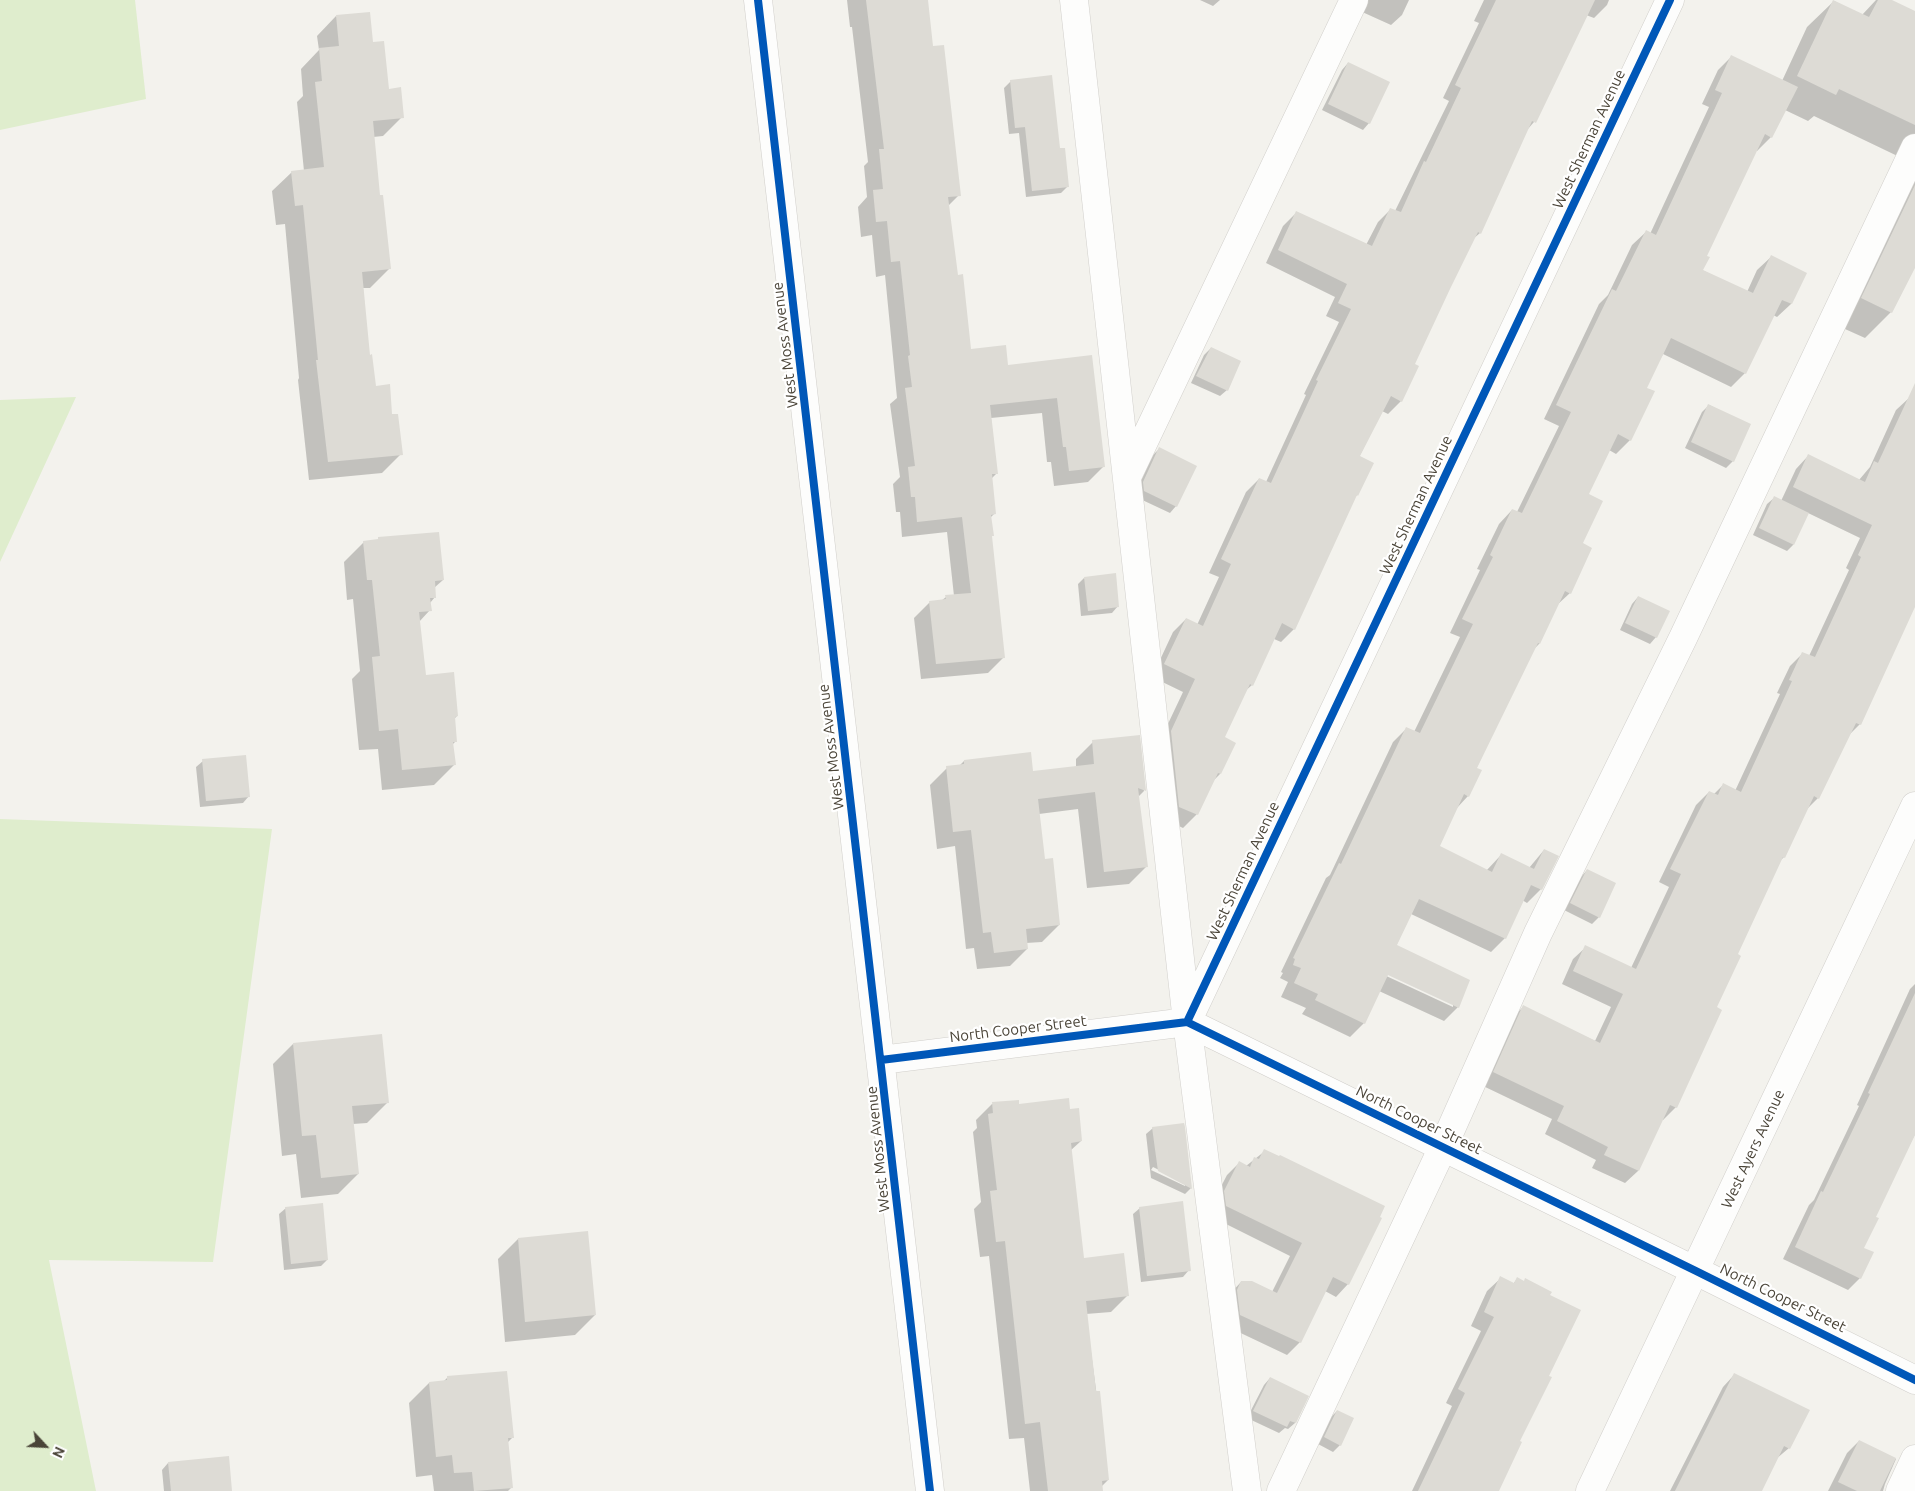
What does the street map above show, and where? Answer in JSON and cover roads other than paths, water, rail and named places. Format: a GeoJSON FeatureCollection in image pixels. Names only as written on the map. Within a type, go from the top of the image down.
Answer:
{"type":"FeatureCollection","features":[{"type":"Feature","properties":{"kind":"street","name":"West Moss Avenue"},"geometry":{"type":"LineString","coordinates":[[758,0],[930,1491]]}},
{"type":"Feature","properties":{"kind":"street"},"geometry":{"type":"LineString","coordinates":[[1074,0],[1187,1022],[1247,1491]]}},
{"type":"Feature","properties":{"kind":"street"},"geometry":{"type":"LineString","coordinates":[[1127,477],[1354,0]]}},
{"type":"Feature","properties":{"kind":"street","name":"West Sherman Avenue"},"geometry":{"type":"LineString","coordinates":[[1187,1022],[1670,0]]}},
{"type":"Feature","properties":{"kind":"street"},"geometry":{"type":"LineString","coordinates":[[1280,1491],[1443,1147],[1538,933],[1682,638],[1915,148]]}},
{"type":"Feature","properties":{"kind":"street","name":"West Ayers Avenue"},"geometry":{"type":"LineString","coordinates":[[1590,1491],[1915,806]]}},
{"type":"Feature","properties":{"kind":"street","name":"North Cooper Street"},"geometry":{"type":"LineString","coordinates":[[881,1060],[1187,1022],[1696,1270],[1915,1380]]}},
{"type":"Feature","properties":{"kind":"street"},"geometry":{"type":"LineString","coordinates":[[1900,1491],[1915,1459]]}}]}
